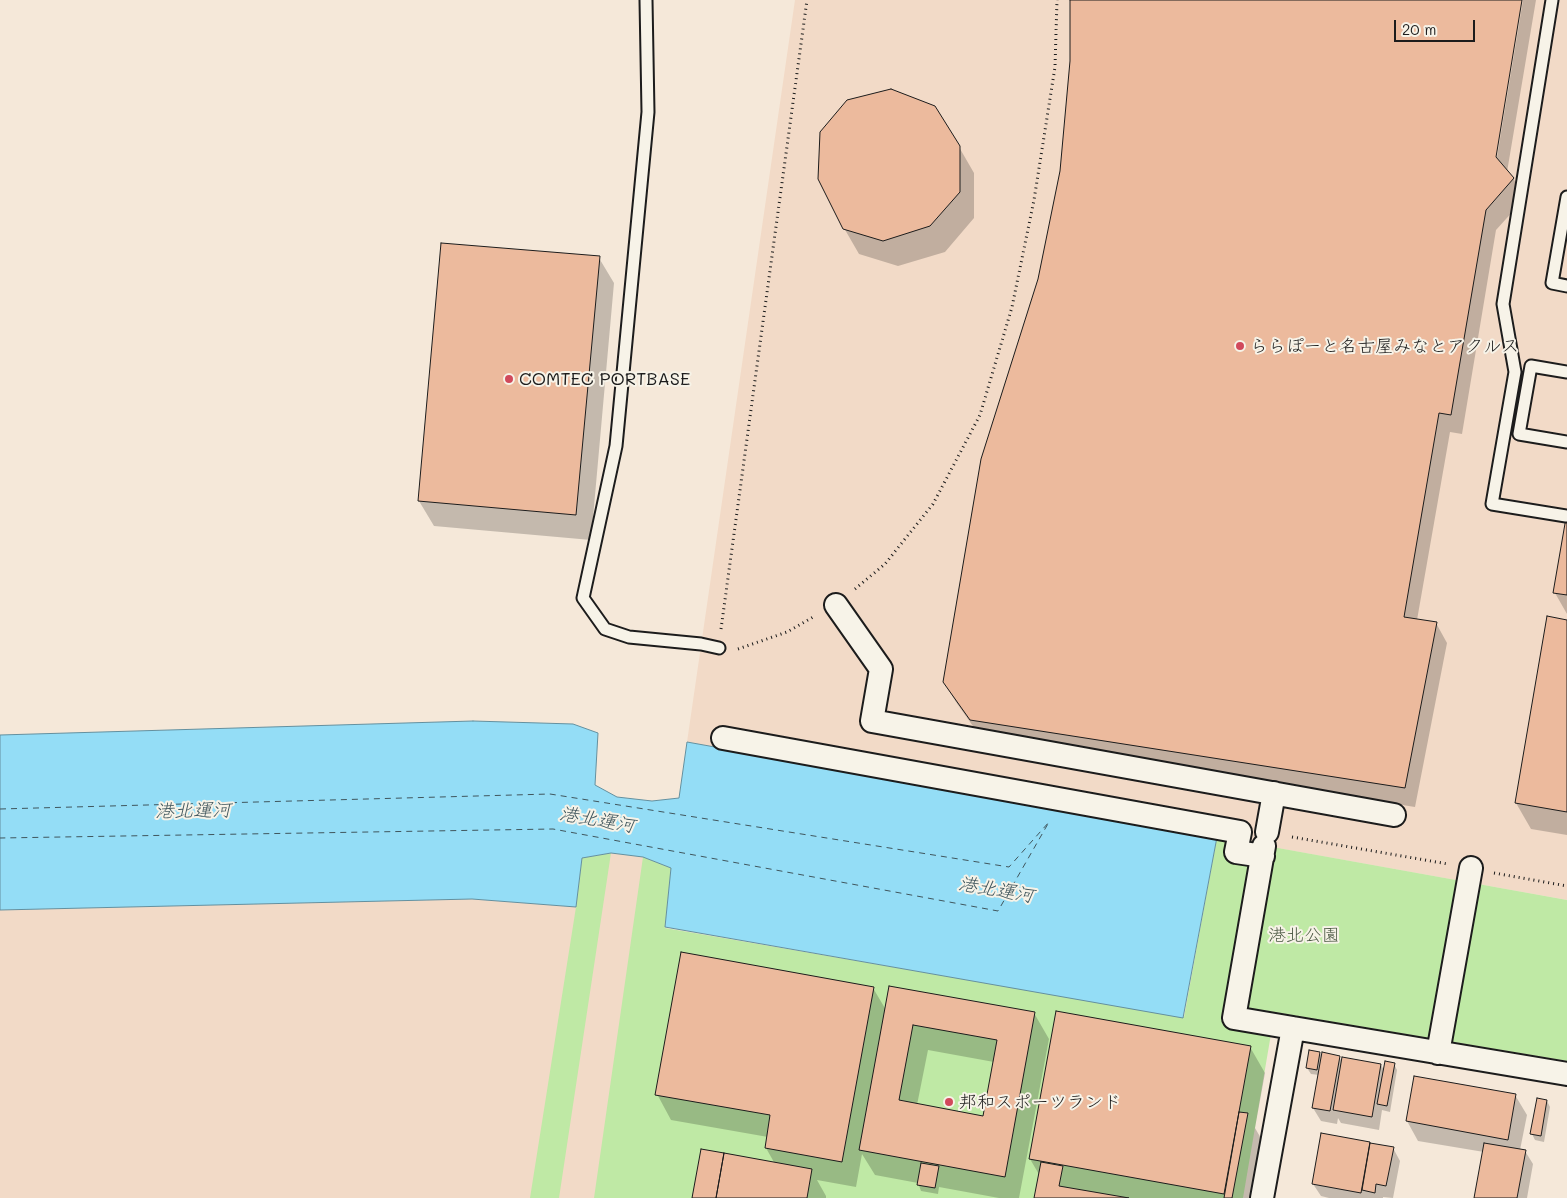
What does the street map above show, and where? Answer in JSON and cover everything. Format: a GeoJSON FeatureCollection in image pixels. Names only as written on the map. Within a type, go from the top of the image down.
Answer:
{"type":"FeatureCollection","features":[{"type":"Feature","properties":{"kind":"street"},"geometry":{"type":"LineString","coordinates":[[836,604],[881,669],[872,720],[1394,815]]}},
{"type":"Feature","properties":{"kind":"street"},"geometry":{"type":"LineString","coordinates":[[723,738],[1240,832],[1236,852],[1265,845]]}},
{"type":"Feature","properties":{"kind":"street"},"geometry":{"type":"LineString","coordinates":[[1274,793],[1234,1018],[1567,1074]]}},
{"type":"Feature","properties":{"kind":"street"},"geometry":{"type":"LineString","coordinates":[[1438,1053],[1470,868]]}},
{"type":"Feature","properties":{"kind":"street"},"geometry":{"type":"LineString","coordinates":[[1262,1198],[1293,1028]]}},
{"type":"Feature","properties":{"kind":"lane"},"geometry":{"type":"LineString","coordinates":[[646,0],[648,112],[616,446],[583,598],[605,629],[629,637],[701,644],[719,648]]}},
{"type":"Feature","properties":{"kind":"lane"},"geometry":{"type":"LineString","coordinates":[[1552,0],[1503,304],[1515,372],[1492,504],[1566,516]]}},
{"type":"Feature","properties":{"kind":"lane"},"geometry":{"type":"LineString","coordinates":[[1567,197],[1552,283],[1567,286]]}},
{"type":"Feature","properties":{"kind":"lane"},"geometry":{"type":"LineString","coordinates":[[1567,372],[1531,366],[1519,434],[1567,442]]}},
{"type":"Feature","properties":{"kind":"path"},"geometry":{"type":"LineString","coordinates":[[807,0],[719,648],[738,649],[787,632],[836,604],[884,564],[933,504],[980,415],[1012,307],[1034,200],[1055,66],[1057,0]]}},
{"type":"Feature","properties":{"kind":"path"},"geometry":{"type":"LineString","coordinates":[[1265,845],[1470,868],[1567,886]]}},
{"type":"Feature","properties":{"kind":"shaded area"},"geometry":{"type":"Polygon","coordinates":[[[795,0],[1567,0],[1567,900],[687,742],[795,0]]]}},
{"type":"Feature","properties":{"kind":"shaded area"},"geometry":{"type":"Polygon","coordinates":[[[611,853],[643,857],[671,868],[623,1198],[0,1198],[0,910],[472,899],[576,907],[582,858],[611,853]]]}},
{"type":"Feature","properties":{"kind":"green space","name":"邦和スポーツランド"},"geometry":{"type":"Polygon","coordinates":[[[1217,837],[1567,900],[1567,1061],[1262,1010],[1258,1032],[1271,1034],[1243,1198],[594,1198],[643,857],[671,868],[665,928],[1184,1017],[1217,837]]]}},
{"type":"Feature","properties":{"kind":"green space"},"geometry":{"type":"Polygon","coordinates":[[[611,853],[559,1198],[530,1198],[582,858],[611,853]]]}},
{"type":"Feature","properties":{"kind":"water","name":"港北運河"},"geometry":{"type":"Polygon","coordinates":[[[473,721],[573,724],[598,733],[595,785],[617,797],[652,801],[679,798],[687,742],[1217,837],[1183,1018],[665,927],[671,868],[643,857],[611,853],[582,858],[576,907],[472,899],[0,910],[0,735],[473,721]]]}},
{"type":"Feature","properties":{"kind":"building","name":"ららぽーと名古屋みなとアクルス"},"geometry":{"type":"Polygon","coordinates":[[[1070,0],[1522,0],[1496,157],[1514,178],[1486,210],[1451,415],[1439,413],[1404,617],[1437,622],[1405,788],[970,720],[943,682],[981,459],[1038,279],[1060,171],[1070,61],[1070,0]]]}},
{"type":"Feature","properties":{"kind":"building"},"geometry":{"type":"Polygon","coordinates":[[[891,89],[935,106],[960,146],[960,192],[930,226],[883,241],[843,229],[818,179],[820,132],[847,100],[891,89]]]}},
{"type":"Feature","properties":{"kind":"building","name":"COMTEC PORTBASE"},"geometry":{"type":"Polygon","coordinates":[[[441,243],[600,256],[576,515],[418,501],[441,243]]]}},
{"type":"Feature","properties":{"kind":"building"},"geometry":{"type":"Polygon","coordinates":[[[1567,512],[1567,595],[1553,593],[1567,512]]]}},
{"type":"Feature","properties":{"kind":"building"},"geometry":{"type":"Polygon","coordinates":[[[1547,616],[1567,620],[1567,812],[1515,803],[1547,616]]]}},
{"type":"Feature","properties":{"kind":"building"},"geometry":{"type":"Polygon","coordinates":[[[681,952],[874,987],[842,1162],[765,1148],[770,1115],[655,1095],[681,952]]]}},
{"type":"Feature","properties":{"kind":"building"},"geometry":{"type":"Polygon","coordinates":[[[889,986],[1035,1012],[1005,1177],[859,1150],[889,986]],[[913,1025],[899,1100],[983,1116],[997,1040],[913,1025]]]}},
{"type":"Feature","properties":{"kind":"building"},"geometry":{"type":"Polygon","coordinates":[[[1056,1011],[1251,1046],[1224,1194],[1029,1159],[1056,1011]]]}},
{"type":"Feature","properties":{"kind":"building"},"geometry":{"type":"Polygon","coordinates":[[[1309,1050],[1320,1052],[1317,1070],[1306,1068],[1309,1050]]]}},
{"type":"Feature","properties":{"kind":"building"},"geometry":{"type":"Polygon","coordinates":[[[1322,1052],[1340,1056],[1330,1111],[1312,1108],[1322,1052]]]}},
{"type":"Feature","properties":{"kind":"building"},"geometry":{"type":"Polygon","coordinates":[[[1342,1057],[1381,1064],[1372,1117],[1333,1110],[1342,1057]]]}},
{"type":"Feature","properties":{"kind":"building"},"geometry":{"type":"Polygon","coordinates":[[[1385,1061],[1395,1063],[1387,1106],[1377,1104],[1385,1061]]]}},
{"type":"Feature","properties":{"kind":"building"},"geometry":{"type":"Polygon","coordinates":[[[1414,1076],[1516,1094],[1508,1140],[1406,1121],[1414,1076]]]}},
{"type":"Feature","properties":{"kind":"building"},"geometry":{"type":"Polygon","coordinates":[[[1537,1098],[1547,1100],[1541,1136],[1530,1134],[1537,1098]]]}},
{"type":"Feature","properties":{"kind":"building"},"geometry":{"type":"Polygon","coordinates":[[[1239,1112],[1248,1113],[1232,1198],[1224,1198],[1239,1112]]]}},
{"type":"Feature","properties":{"kind":"building"},"geometry":{"type":"Polygon","coordinates":[[[1321,1133],[1370,1142],[1361,1193],[1312,1184],[1321,1133]]]}},
{"type":"Feature","properties":{"kind":"building"},"geometry":{"type":"Polygon","coordinates":[[[1370,1143],[1394,1147],[1386,1186],[1376,1184],[1375,1193],[1362,1190],[1370,1143]]]}},
{"type":"Feature","properties":{"kind":"building"},"geometry":{"type":"Polygon","coordinates":[[[1484,1143],[1526,1150],[1517,1198],[1474,1198],[1484,1143]]]}},
{"type":"Feature","properties":{"kind":"building"},"geometry":{"type":"Polygon","coordinates":[[[701,1149],[724,1153],[716,1198],[692,1198],[701,1149]]]}},
{"type":"Feature","properties":{"kind":"building"},"geometry":{"type":"Polygon","coordinates":[[[724,1153],[812,1169],[807,1198],[716,1198],[724,1153]]]}},
{"type":"Feature","properties":{"kind":"building"},"geometry":{"type":"Polygon","coordinates":[[[1041,1162],[1063,1166],[1059,1186],[1129,1198],[1034,1198],[1041,1162]]]}},
{"type":"Feature","properties":{"kind":"building"},"geometry":{"type":"Polygon","coordinates":[[[921,1163],[939,1166],[935,1188],[917,1185],[921,1163]]]}},
{"type":"Feature","properties":{"kind":"ferry route"},"geometry":{"type":"LineString","coordinates":[[0,809],[550,794],[1009,867],[1049,822],[998,911],[553,829],[0,838]]}},
{"type":"Feature","properties":{"kind":"place","name":"ららぽーと名古屋みなとアクルス"},"geometry":{"type":"Point","coordinates":[1240,346]}},
{"type":"Feature","properties":{"kind":"place","name":"COMTEC PORTBASE"},"geometry":{"type":"Point","coordinates":[509,379]}},
{"type":"Feature","properties":{"kind":"place","name":"邦和スポーツランド"},"geometry":{"type":"Point","coordinates":[949,1102]}},
{"type":"Feature","properties":{"kind":"park label","name":"港北公園"},"geometry":{"type":"Point","coordinates":[1304,935]}}]}
